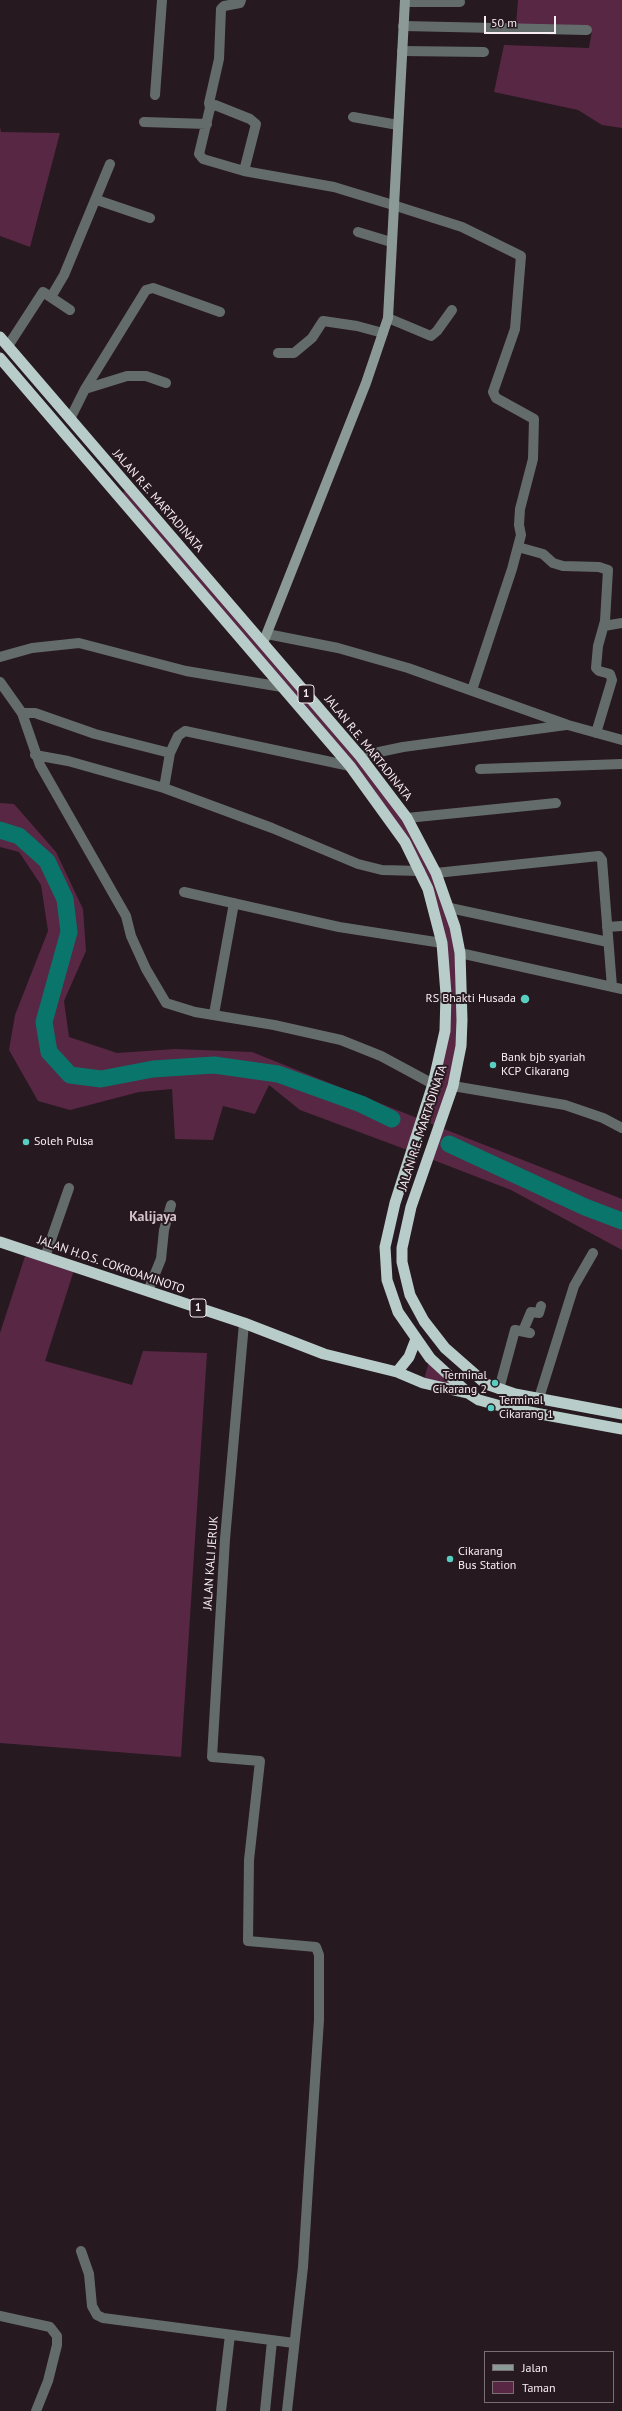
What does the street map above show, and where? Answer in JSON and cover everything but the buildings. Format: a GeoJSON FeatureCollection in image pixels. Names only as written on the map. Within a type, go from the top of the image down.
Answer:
{"type":"FeatureCollection","features":[{"type":"Feature","properties":{"kind":"highway","name":"JALAN R.E. MARTADINATA"},"geometry":{"type":"LineString","coordinates":[[0,337],[70,419],[265,638],[360,756],[407,818],[436,873],[450,908],[460,953],[462,1034],[453,1086],[411,1207],[402,1248],[402,1262],[410,1295],[424,1321],[445,1348],[486,1384],[499,1389]]}},
{"type":"Feature","properties":{"kind":"highway","name":"JALAN R.E. MARTADINATA"},"geometry":{"type":"LineString","coordinates":[[0,358],[350,766],[397,830],[420,871],[436,913],[442,943],[446,994],[444,1031],[433,1084],[410,1151],[395,1203],[385,1247],[384,1262],[392,1297],[416,1339],[430,1358],[468,1393]]}},
{"type":"Feature","properties":{"kind":"highway"},"geometry":{"type":"LineString","coordinates":[[403,1176],[410,1182],[420,1181]]}},
{"type":"Feature","properties":{"kind":"highway"},"geometry":{"type":"LineString","coordinates":[[395,1203],[403,1202],[411,1207]]}},
{"type":"Feature","properties":{"kind":"highway","name":"JALAN H.O.S. COKROAMINOTO"},"geometry":{"type":"LineString","coordinates":[[0,1242],[244,1323],[324,1354],[397,1372],[423,1383],[468,1393]]}},
{"type":"Feature","properties":{"kind":"highway"},"geometry":{"type":"LineString","coordinates":[[397,1372],[409,1357],[416,1339]]}},
{"type":"Feature","properties":{"kind":"highway","name":"1"},"geometry":{"type":"LineString","coordinates":[[499,1389],[622,1414]]}},
{"type":"Feature","properties":{"kind":"highway","name":"1"},"geometry":{"type":"LineString","coordinates":[[468,1393],[478,1400],[497,1405],[622,1428]]}},
{"type":"Feature","properties":{"kind":"main road"},"geometry":{"type":"LineString","coordinates":[[265,638],[366,383],[388,318],[405,1]]}},
{"type":"Feature","properties":{"kind":"street"},"geometry":{"type":"LineString","coordinates":[[155,95],[162,0]]}},
{"type":"Feature","properties":{"kind":"street"},"geometry":{"type":"LineString","coordinates":[[240,0],[240,3],[224,6],[220,9],[219,58],[207,124],[199,154],[203,159],[244,171],[334,187],[462,226],[521,256],[515,329],[494,392],[496,398],[533,418],[535,421],[533,459],[520,509],[519,525],[521,535],[518,547],[472,690]]}},
{"type":"Feature","properties":{"kind":"street"},"geometry":{"type":"LineString","coordinates":[[405,1],[460,2]]}},
{"type":"Feature","properties":{"kind":"street"},"geometry":{"type":"LineString","coordinates":[[403,26],[587,30]]}},
{"type":"Feature","properties":{"kind":"street"},"geometry":{"type":"LineString","coordinates":[[402,51],[484,52]]}},
{"type":"Feature","properties":{"kind":"street"},"geometry":{"type":"LineString","coordinates":[[210,108],[215,105],[250,119],[256,124],[244,171]]}},
{"type":"Feature","properties":{"kind":"street"},"geometry":{"type":"LineString","coordinates":[[354,117],[398,125]]}},
{"type":"Feature","properties":{"kind":"street"},"geometry":{"type":"LineString","coordinates":[[144,122],[207,124]]}},
{"type":"Feature","properties":{"kind":"street"},"geometry":{"type":"LineString","coordinates":[[51,297],[64,275],[97,200],[110,164]]}},
{"type":"Feature","properties":{"kind":"street"},"geometry":{"type":"LineString","coordinates":[[97,200],[150,218]]}},
{"type":"Feature","properties":{"kind":"street"},"geometry":{"type":"LineString","coordinates":[[358,232],[391,242]]}},
{"type":"Feature","properties":{"kind":"street"},"geometry":{"type":"LineString","coordinates":[[70,419],[85,389],[149,288],[153,288],[220,312]]}},
{"type":"Feature","properties":{"kind":"street"},"geometry":{"type":"LineString","coordinates":[[8,346],[40,294],[44,292],[70,310]]}},
{"type":"Feature","properties":{"kind":"street"},"geometry":{"type":"LineString","coordinates":[[388,318],[430,336],[437,331],[452,310]]}},
{"type":"Feature","properties":{"kind":"street"},"geometry":{"type":"LineString","coordinates":[[278,353],[294,353],[312,338],[323,321],[357,326],[383,332]]}},
{"type":"Feature","properties":{"kind":"street"},"geometry":{"type":"LineString","coordinates":[[85,389],[127,376],[146,376],[166,382]]}},
{"type":"Feature","properties":{"kind":"street"},"geometry":{"type":"LineString","coordinates":[[518,547],[543,554],[553,563],[563,566],[598,567],[608,570],[604,626],[598,646],[596,668],[598,671],[610,674],[612,680],[596,733]]}},
{"type":"Feature","properties":{"kind":"street"},"geometry":{"type":"LineString","coordinates":[[604,626],[622,623]]}},
{"type":"Feature","properties":{"kind":"street"},"geometry":{"type":"LineString","coordinates":[[265,638],[338,648],[408,668],[568,725],[622,740]]}},
{"type":"Feature","properties":{"kind":"street"},"geometry":{"type":"LineString","coordinates":[[0,657],[32,648],[78,643],[186,671],[282,687]]}},
{"type":"Feature","properties":{"kind":"street"},"geometry":{"type":"LineString","coordinates":[[0,682],[22,713],[35,755],[126,916],[136,948],[163,1000],[171,1006],[274,1024],[341,1040],[381,1056],[433,1084]]}},
{"type":"Feature","properties":{"kind":"street"},"geometry":{"type":"LineString","coordinates":[[22,713],[35,713],[95,734],[170,753]]}},
{"type":"Feature","properties":{"kind":"street"},"geometry":{"type":"LineString","coordinates":[[360,756],[402,747],[568,725]]}},
{"type":"Feature","properties":{"kind":"street"},"geometry":{"type":"LineString","coordinates":[[164,788],[170,753],[178,736],[185,731],[350,766]]}},
{"type":"Feature","properties":{"kind":"street"},"geometry":{"type":"LineString","coordinates":[[35,755],[68,761],[164,788],[272,828],[358,864],[395,871],[420,871]]}},
{"type":"Feature","properties":{"kind":"street"},"geometry":{"type":"LineString","coordinates":[[480,769],[622,764]]}},
{"type":"Feature","properties":{"kind":"street"},"geometry":{"type":"LineString","coordinates":[[407,818],[556,803]]}},
{"type":"Feature","properties":{"kind":"street"},"geometry":{"type":"LineString","coordinates":[[436,873],[598,855],[602,860],[608,942],[617,988],[460,953]]}},
{"type":"Feature","properties":{"kind":"street"},"geometry":{"type":"LineString","coordinates":[[184,892],[352,930],[442,943]]}},
{"type":"Feature","properties":{"kind":"street"},"geometry":{"type":"LineString","coordinates":[[214,1014],[234,903]]}},
{"type":"Feature","properties":{"kind":"street"},"geometry":{"type":"LineString","coordinates":[[450,908],[608,942]]}},
{"type":"Feature","properties":{"kind":"street"},"geometry":{"type":"LineString","coordinates":[[607,927],[622,926]]}},
{"type":"Feature","properties":{"kind":"street"},"geometry":{"type":"LineString","coordinates":[[453,1086],[565,1105],[603,1118],[622,1128]]}},
{"type":"Feature","properties":{"kind":"street"},"geometry":{"type":"LineString","coordinates":[[45,1257],[70,1188]]}},
{"type":"Feature","properties":{"kind":"street"},"geometry":{"type":"LineString","coordinates":[[148,1291],[161,1259],[164,1230],[171,1205]]}},
{"type":"Feature","properties":{"kind":"street"},"geometry":{"type":"LineString","coordinates":[[539,1398],[574,1286],[593,1253]]}},
{"type":"Feature","properties":{"kind":"street"},"geometry":{"type":"LineString","coordinates":[[499,1389],[515,1330],[527,1332],[531,1312],[539,1313],[541,1306]]}},
{"type":"Feature","properties":{"kind":"street","name":"JALAN KALI JERUK"},"geometry":{"type":"LineString","coordinates":[[244,1323],[225,1539],[212,1757],[260,1761],[249,1860],[248,1941],[316,1947],[319,1955],[319,2020],[302,2268],[294,2343]]}},
{"type":"Feature","properties":{"kind":"street"},"geometry":{"type":"LineString","coordinates":[[81,2251],[89,2274],[92,2306],[97,2315],[116,2321],[294,2343],[287,2411]]}},
{"type":"Feature","properties":{"kind":"street"},"geometry":{"type":"LineString","coordinates":[[0,2316],[50,2327],[57,2336],[57,2345],[48,2380],[36,2411]]}},
{"type":"Feature","properties":{"kind":"street"},"geometry":{"type":"LineString","coordinates":[[221,2411],[230,2335]]}},
{"type":"Feature","properties":{"kind":"street"},"geometry":{"type":"LineString","coordinates":[[265,2411],[272,2340]]}},
{"type":"Feature","properties":{"kind":"green space"},"geometry":{"type":"Polygon","coordinates":[[[518,0],[622,0],[622,128],[602,125],[578,110],[494,92],[504,45],[589,48],[592,30],[516,25],[518,0]]]}},
{"type":"Feature","properties":{"kind":"green space"},"geometry":{"type":"Polygon","coordinates":[[[0,126],[1,132],[60,133],[30,247],[0,236],[0,126]]]}},
{"type":"Feature","properties":{"kind":"green space"},"geometry":{"type":"Polygon","coordinates":[[[128,487],[389,792],[450,908],[462,1020],[439,1127],[422,1120],[445,1031],[436,913],[393,825],[119,497],[128,487]]]}},
{"type":"Feature","properties":{"kind":"green space"},"geometry":{"type":"Polygon","coordinates":[[[0,803],[14,804],[56,852],[83,909],[86,951],[64,1001],[69,1037],[117,1053],[175,1049],[252,1052],[422,1120],[410,1151],[300,1110],[269,1085],[255,1114],[223,1106],[213,1140],[175,1139],[172,1089],[139,1092],[70,1110],[38,1101],[9,1050],[15,1015],[48,931],[41,885],[19,852],[0,847],[0,803]]]}},
{"type":"Feature","properties":{"kind":"green space"},"geometry":{"type":"Polygon","coordinates":[[[439,1127],[622,1199],[622,1250],[511,1190],[428,1158],[439,1127]]]}},
{"type":"Feature","properties":{"kind":"green space"},"geometry":{"type":"Polygon","coordinates":[[[27,1250],[75,1267],[45,1361],[132,1385],[143,1351],[207,1353],[181,1757],[0,1743],[0,1333],[27,1250]]]}},
{"type":"Feature","properties":{"kind":"green space"},"geometry":{"type":"Polygon","coordinates":[[[430,1358],[468,1393],[423,1383],[430,1358]]]}},
{"type":"Feature","properties":{"kind":"waterway"},"geometry":{"type":"LineString","coordinates":[[0,830],[19,836],[47,861],[65,899],[69,932],[44,1022],[49,1052],[70,1075],[101,1079],[153,1069],[214,1065],[278,1074],[361,1104],[392,1119]]}},
{"type":"Feature","properties":{"kind":"waterway"},"geometry":{"type":"LineString","coordinates":[[449,1144],[585,1207],[622,1221]]}},
{"type":"Feature","properties":{"kind":"place","name":"RS Bhakti Husada"},"geometry":{"type":"Point","coordinates":[525,999]}},
{"type":"Feature","properties":{"kind":"place","name":"Bank bjb syariah KCP Cikarang"},"geometry":{"type":"Point","coordinates":[493,1065]}},
{"type":"Feature","properties":{"kind":"place","name":"Soleh Pulsa"},"geometry":{"type":"Point","coordinates":[26,1142]}},
{"type":"Feature","properties":{"kind":"place","name":"Terminal Cikarang 2"},"geometry":{"type":"Point","coordinates":[495,1383]}},
{"type":"Feature","properties":{"kind":"place","name":"Terminal Cikarang 1"},"geometry":{"type":"Point","coordinates":[491,1408]}},
{"type":"Feature","properties":{"kind":"place","name":"Cikarang Bus Station"},"geometry":{"type":"Point","coordinates":[450,1559]}},
{"type":"Feature","properties":{"kind":"district","name":"Kalijaya"},"geometry":{"type":"Point","coordinates":[153,1217]}}]}
